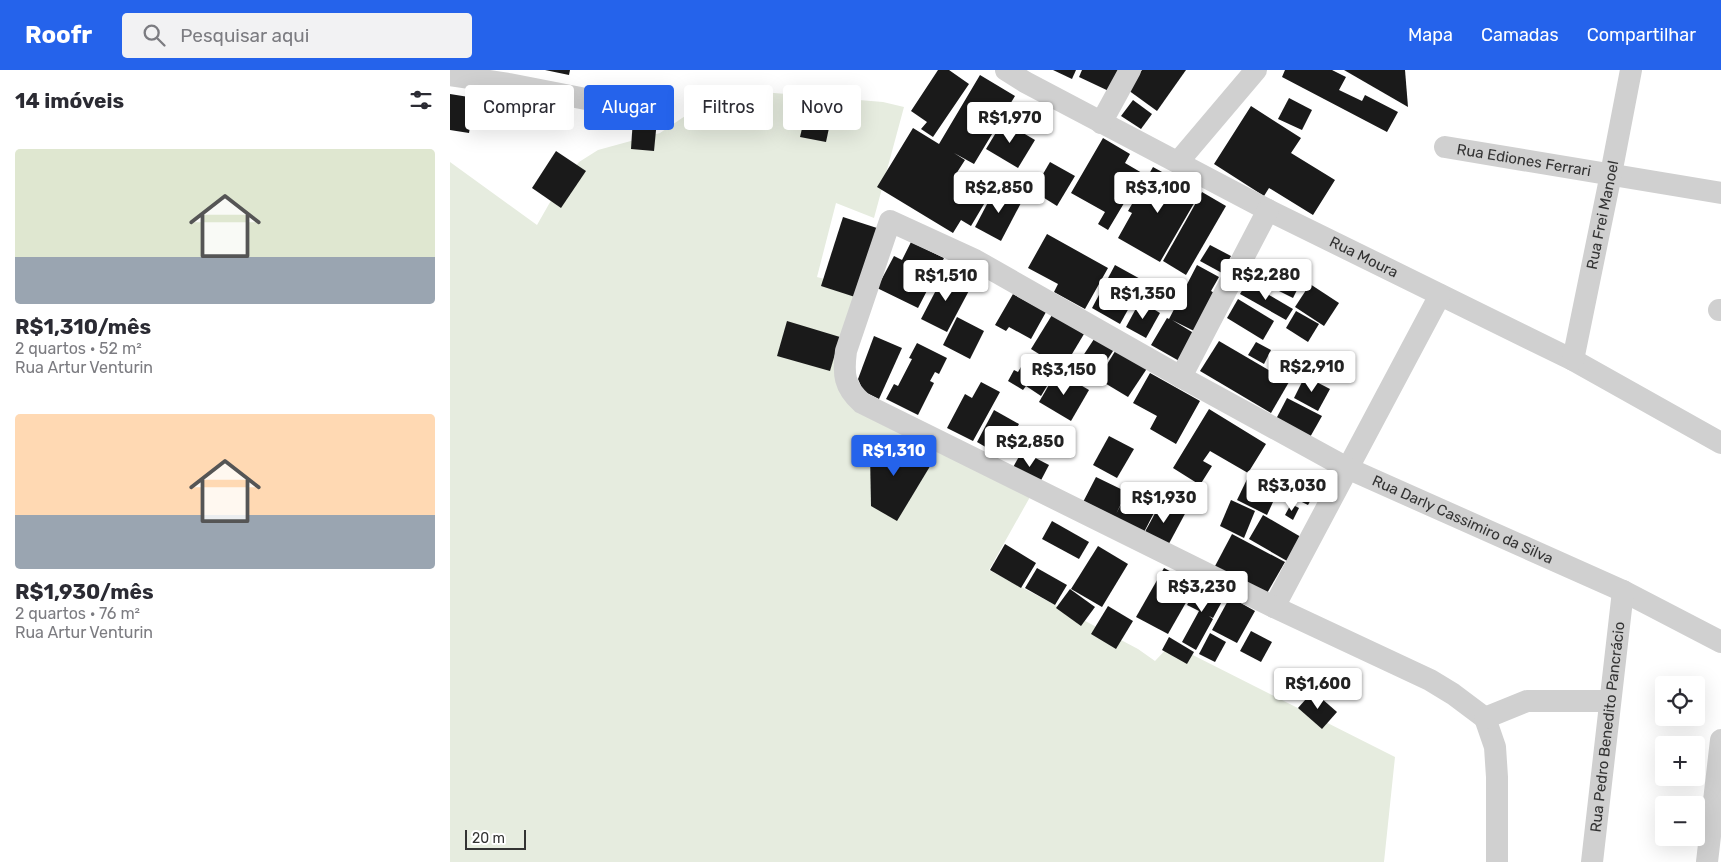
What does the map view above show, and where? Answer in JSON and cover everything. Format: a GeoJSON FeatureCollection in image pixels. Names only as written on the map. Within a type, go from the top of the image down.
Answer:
{"type":"FeatureCollection","features":[{"type":"Feature","properties":{"kind":"street","name":"Rua Moura"},"geometry":{"type":"LineString","coordinates":[[1006,70],[1101,123],[1268,210],[1573,360],[1721,443]]}},
{"type":"Feature","properties":{"kind":"street"},"geometry":{"type":"LineString","coordinates":[[1101,123],[1120,92],[1130,70]]}},
{"type":"Feature","properties":{"kind":"street"},"geometry":{"type":"LineString","coordinates":[[1178,162],[1256,70]]}},
{"type":"Feature","properties":{"kind":"street","name":"Rua Frei Manoel"},"geometry":{"type":"LineString","coordinates":[[1573,360],[1612,174],[1631,70]]}},
{"type":"Feature","properties":{"kind":"street"},"geometry":{"type":"LineString","coordinates":[[450,75],[584,99]]}},
{"type":"Feature","properties":{"kind":"street","name":"Rua Ediones Ferrari"},"geometry":{"type":"LineString","coordinates":[[1445,147],[1721,193]]}},
{"type":"Feature","properties":{"kind":"street"},"geometry":{"type":"LineString","coordinates":[[1181,377],[1268,210]]}},
{"type":"Feature","properties":{"kind":"street","name":"Rua Darly Cassimiro da Silva"},"geometry":{"type":"LineString","coordinates":[[1274,607],[862,403],[853,394],[847,383],[844,368],[846,351],[890,221],[975,260],[1181,377],[1347,468],[1623,591],[1721,642]]}},
{"type":"Feature","properties":{"kind":"street"},"geometry":{"type":"LineString","coordinates":[[1440,295],[1274,607],[1430,680],[1485,718],[1494,747],[1497,778],[1497,862]]}},
{"type":"Feature","properties":{"kind":"street","name":"Rua Pedro Benedito Pancrácio"},"geometry":{"type":"LineString","coordinates":[[1592,862],[1623,591]]}},
{"type":"Feature","properties":{"kind":"street"},"geometry":{"type":"LineString","coordinates":[[1485,718],[1527,701],[1610,701]]}},
{"type":"Feature","properties":{"kind":"street"},"geometry":{"type":"LineString","coordinates":[[1707,862],[1721,740]]}},
{"type":"Feature","properties":{"kind":"shaded area"},"geometry":{"type":"Polygon","coordinates":[[[773,93],[783,94],[783,130],[861,130],[861,100],[883,102],[904,107],[874,218],[836,203],[817,277],[858,288],[843,384],[1030,497],[989,570],[1138,649],[1155,661],[1171,644],[1395,757],[1384,862],[450,862],[450,162],[537,225],[561,183],[579,162],[598,150],[660,133],[664,130],[674,130],[674,124],[684,117],[684,130],[773,130],[773,93]]]}},
{"type":"Feature","properties":{"kind":"building"},"geometry":{"type":"Polygon","coordinates":[[[545,70],[570,70],[569,75],[545,70]]]}},
{"type":"Feature","properties":{"kind":"building"},"geometry":{"type":"Polygon","coordinates":[[[938,70],[949,70],[969,84],[933,137],[921,129],[927,122],[911,111],[938,70]]]}},
{"type":"Feature","properties":{"kind":"building"},"geometry":{"type":"Polygon","coordinates":[[[1053,70],[1076,70],[1072,79],[1053,70]]]}},
{"type":"Feature","properties":{"kind":"building"},"geometry":{"type":"Polygon","coordinates":[[[1082,70],[1124,70],[1113,93],[1079,77],[1082,70]]]}},
{"type":"Feature","properties":{"kind":"building"},"geometry":{"type":"Polygon","coordinates":[[[1142,70],[1186,70],[1157,111],[1128,90],[1142,70]]]}},
{"type":"Feature","properties":{"kind":"building"},"geometry":{"type":"Polygon","coordinates":[[[1285,70],[1332,70],[1346,77],[1339,90],[1362,101],[1365,95],[1398,112],[1387,132],[1282,77],[1285,70]]]}},
{"type":"Feature","properties":{"kind":"building"},"geometry":{"type":"Polygon","coordinates":[[[1344,70],[1405,70],[1408,107],[1344,70]]]}},
{"type":"Feature","properties":{"kind":"building"},"geometry":{"type":"Polygon","coordinates":[[[980,75],[1015,96],[974,164],[954,153],[965,160],[956,174],[990,194],[971,226],[961,220],[953,233],[877,187],[913,128],[939,144],[980,75]]]}},
{"type":"Feature","properties":{"kind":"building"},"geometry":{"type":"Polygon","coordinates":[[[450,94],[465,96],[465,130],[470,130],[469,133],[450,130],[450,94]]]}},
{"type":"Feature","properties":{"kind":"building"},"geometry":{"type":"Polygon","coordinates":[[[1289,98],[1312,110],[1302,130],[1278,119],[1289,98]]]}},
{"type":"Feature","properties":{"kind":"building"},"geometry":{"type":"Polygon","coordinates":[[[1133,100],[1152,114],[1141,129],[1121,116],[1133,100]]]}},
{"type":"Feature","properties":{"kind":"building"},"geometry":{"type":"Polygon","coordinates":[[[1251,106],[1301,138],[1291,153],[1335,180],[1313,215],[1269,188],[1264,196],[1214,164],[1251,106]]]}},
{"type":"Feature","properties":{"kind":"building"},"geometry":{"type":"Polygon","coordinates":[[[1003,121],[1035,140],[1018,168],[986,149],[1003,121]]]}},
{"type":"Feature","properties":{"kind":"building"},"geometry":{"type":"Polygon","coordinates":[[[632,130],[656,130],[654,151],[631,149],[632,130]]]}},
{"type":"Feature","properties":{"kind":"building"},"geometry":{"type":"Polygon","coordinates":[[[802,130],[829,130],[826,142],[800,137],[802,130]]]}},
{"type":"Feature","properties":{"kind":"building"},"geometry":{"type":"Polygon","coordinates":[[[1103,138],[1130,154],[1125,163],[1142,173],[1108,230],[1098,224],[1105,212],[1071,193],[1103,138]]]}},
{"type":"Feature","properties":{"kind":"building"},"geometry":{"type":"Polygon","coordinates":[[[556,151],[586,171],[561,208],[532,188],[556,151]]]}},
{"type":"Feature","properties":{"kind":"building"},"geometry":{"type":"Polygon","coordinates":[[[1050,162],[1075,176],[1057,206],[1033,191],[1050,162]]]}},
{"type":"Feature","properties":{"kind":"building"},"geometry":{"type":"Polygon","coordinates":[[[1153,167],[1200,193],[1160,262],[1118,238],[1132,213],[1128,211],[1153,167]]]}},
{"type":"Feature","properties":{"kind":"building"},"geometry":{"type":"Polygon","coordinates":[[[996,187],[1022,201],[1001,241],[975,227],[996,187]]]}},
{"type":"Feature","properties":{"kind":"building"},"geometry":{"type":"Polygon","coordinates":[[[1202,192],[1226,206],[1186,275],[1163,261],[1202,192]]]}},
{"type":"Feature","properties":{"kind":"building"},"geometry":{"type":"Polygon","coordinates":[[[843,217],[877,228],[855,297],[821,286],[843,217]]]}},
{"type":"Feature","properties":{"kind":"building"},"geometry":{"type":"Polygon","coordinates":[[[1047,234],[1108,268],[1085,309],[1054,292],[1058,284],[1028,268],[1047,234]]]}},
{"type":"Feature","properties":{"kind":"building"},"geometry":{"type":"Polygon","coordinates":[[[911,242],[944,258],[918,308],[877,288],[894,256],[902,260],[911,242]]]}},
{"type":"Feature","properties":{"kind":"building"},"geometry":{"type":"Polygon","coordinates":[[[1210,245],[1231,256],[1222,273],[1200,261],[1210,245]]]}},
{"type":"Feature","properties":{"kind":"building"},"geometry":{"type":"Polygon","coordinates":[[[1115,265],[1144,281],[1120,324],[1092,308],[1115,265]]]}},
{"type":"Feature","properties":{"kind":"building"},"geometry":{"type":"Polygon","coordinates":[[[1197,265],[1219,277],[1211,291],[1216,294],[1196,332],[1172,320],[1197,335],[1181,362],[1151,345],[1167,318],[1169,319],[1197,265]]]}},
{"type":"Feature","properties":{"kind":"building"},"geometry":{"type":"Polygon","coordinates":[[[1288,268],[1304,276],[1293,298],[1277,290],[1288,268]]]}},
{"type":"Feature","properties":{"kind":"building"},"geometry":{"type":"Polygon","coordinates":[[[946,271],[972,285],[947,332],[921,319],[946,271]]]}},
{"type":"Feature","properties":{"kind":"building"},"geometry":{"type":"Polygon","coordinates":[[[1247,282],[1293,309],[1286,320],[1240,294],[1247,282]]]}},
{"type":"Feature","properties":{"kind":"building"},"geometry":{"type":"Polygon","coordinates":[[[1310,284],[1339,303],[1324,326],[1295,307],[1310,284]]]}},
{"type":"Feature","properties":{"kind":"building"},"geometry":{"type":"Polygon","coordinates":[[[1013,294],[1046,312],[1031,339],[1009,327],[1006,331],[995,325],[1013,294]]]}},
{"type":"Feature","properties":{"kind":"building"},"geometry":{"type":"Polygon","coordinates":[[[1238,299],[1274,321],[1263,340],[1227,318],[1238,299]]]}},
{"type":"Feature","properties":{"kind":"building"},"geometry":{"type":"Polygon","coordinates":[[[1140,301],[1160,313],[1146,338],[1126,327],[1140,301]]]}},
{"type":"Feature","properties":{"kind":"building"},"geometry":{"type":"Polygon","coordinates":[[[1296,311],[1319,324],[1308,342],[1286,328],[1296,311]]]}},
{"type":"Feature","properties":{"kind":"building"},"geometry":{"type":"Polygon","coordinates":[[[1052,315],[1084,334],[1063,369],[1031,349],[1052,315]]]}},
{"type":"Feature","properties":{"kind":"building"},"geometry":{"type":"Polygon","coordinates":[[[957,317],[984,331],[970,359],[943,345],[957,317]]]}},
{"type":"Feature","properties":{"kind":"building"},"geometry":{"type":"Polygon","coordinates":[[[787,321],[840,337],[830,371],[777,356],[787,321]]]}},
{"type":"Feature","properties":{"kind":"building"},"geometry":{"type":"Polygon","coordinates":[[[874,336],[902,348],[879,399],[863,391],[858,379],[874,336]]]}},
{"type":"Feature","properties":{"kind":"building"},"geometry":{"type":"Polygon","coordinates":[[[1096,336],[1115,348],[1094,380],[1075,368],[1096,336]]]}},
{"type":"Feature","properties":{"kind":"building"},"geometry":{"type":"Polygon","coordinates":[[[1219,341],[1289,382],[1271,413],[1200,371],[1219,341]]]}},
{"type":"Feature","properties":{"kind":"building"},"geometry":{"type":"Polygon","coordinates":[[[1256,342],[1271,350],[1264,364],[1248,355],[1256,342]]]}},
{"type":"Feature","properties":{"kind":"building"},"geometry":{"type":"Polygon","coordinates":[[[917,343],[947,358],[939,374],[935,372],[930,381],[934,383],[918,415],[886,399],[894,384],[898,386],[912,359],[909,358],[917,343]]]}},
{"type":"Feature","properties":{"kind":"building"},"geometry":{"type":"Polygon","coordinates":[[[1117,348],[1148,367],[1128,397],[1098,379],[1117,348]]]}},
{"type":"Feature","properties":{"kind":"building"},"geometry":{"type":"Polygon","coordinates":[[[1028,355],[1056,371],[1041,396],[1026,386],[1023,390],[1008,381],[1014,370],[1018,372],[1028,355]]]}},
{"type":"Feature","properties":{"kind":"building"},"geometry":{"type":"Polygon","coordinates":[[[1057,371],[1089,390],[1071,421],[1039,402],[1057,371]]]}},
{"type":"Feature","properties":{"kind":"building"},"geometry":{"type":"Polygon","coordinates":[[[1150,373],[1200,401],[1176,444],[1150,429],[1157,416],[1133,403],[1150,373]]]}},
{"type":"Feature","properties":{"kind":"building"},"geometry":{"type":"Polygon","coordinates":[[[1305,376],[1330,389],[1318,411],[1294,398],[1305,376]]]}},
{"type":"Feature","properties":{"kind":"building"},"geometry":{"type":"Polygon","coordinates":[[[981,382],[1000,392],[973,441],[947,428],[965,394],[972,398],[981,382]]]}},
{"type":"Feature","properties":{"kind":"building"},"geometry":{"type":"Polygon","coordinates":[[[1287,398],[1322,416],[1309,439],[1275,421],[1287,398]]]}},
{"type":"Feature","properties":{"kind":"building"},"geometry":{"type":"Polygon","coordinates":[[[1209,409],[1266,444],[1248,473],[1210,451],[1203,461],[1212,466],[1200,485],[1173,468],[1209,409]]]}},
{"type":"Feature","properties":{"kind":"building"},"geometry":{"type":"Polygon","coordinates":[[[994,410],[1019,424],[1001,456],[977,442],[994,410]]]}},
{"type":"Feature","properties":{"kind":"building"},"geometry":{"type":"Polygon","coordinates":[[[881,435],[932,463],[897,521],[871,506],[870,454],[881,435]]]}},
{"type":"Feature","properties":{"kind":"building"},"geometry":{"type":"Polygon","coordinates":[[[1109,436],[1134,449],[1117,478],[1093,465],[1109,436]]]}},
{"type":"Feature","properties":{"kind":"building"},"geometry":{"type":"Polygon","coordinates":[[[1022,451],[1049,465],[1038,486],[1011,471],[1022,451]]]}},
{"type":"Feature","properties":{"kind":"building"},"geometry":{"type":"Polygon","coordinates":[[[1291,471],[1319,485],[1308,505],[1281,492],[1291,471]]]}},
{"type":"Feature","properties":{"kind":"building"},"geometry":{"type":"Polygon","coordinates":[[[1250,473],[1280,487],[1267,515],[1237,500],[1250,473]]]}},
{"type":"Feature","properties":{"kind":"building"},"geometry":{"type":"Polygon","coordinates":[[[1096,477],[1127,492],[1116,514],[1129,490],[1158,505],[1141,538],[1081,506],[1096,477]]]}},
{"type":"Feature","properties":{"kind":"building"},"geometry":{"type":"Polygon","coordinates":[[[1164,497],[1187,510],[1165,551],[1141,539],[1164,497]]]}},
{"type":"Feature","properties":{"kind":"building"},"geometry":{"type":"Polygon","coordinates":[[[1231,500],[1255,511],[1244,538],[1220,526],[1231,500]]]}},
{"type":"Feature","properties":{"kind":"building"},"geometry":{"type":"Polygon","coordinates":[[[1291,504],[1299,508],[1293,520],[1285,515],[1291,504]]]}},
{"type":"Feature","properties":{"kind":"building"},"geometry":{"type":"Polygon","coordinates":[[[1263,515],[1301,537],[1287,561],[1249,539],[1263,515]]]}},
{"type":"Feature","properties":{"kind":"building"},"geometry":{"type":"Polygon","coordinates":[[[1052,521],[1089,542],[1079,559],[1042,539],[1052,521]]]}},
{"type":"Feature","properties":{"kind":"building"},"geometry":{"type":"Polygon","coordinates":[[[1232,534],[1285,562],[1266,595],[1214,568],[1232,534]]]}},
{"type":"Feature","properties":{"kind":"building"},"geometry":{"type":"Polygon","coordinates":[[[1005,544],[1036,563],[1021,588],[990,570],[1005,544]]]}},
{"type":"Feature","properties":{"kind":"building"},"geometry":{"type":"Polygon","coordinates":[[[1098,546],[1128,564],[1102,607],[1071,589],[1098,546]]]}},
{"type":"Feature","properties":{"kind":"building"},"geometry":{"type":"Polygon","coordinates":[[[1037,568],[1067,585],[1055,605],[1025,588],[1037,568]]]}},
{"type":"Feature","properties":{"kind":"building"},"geometry":{"type":"Polygon","coordinates":[[[1164,568],[1196,585],[1168,634],[1136,617],[1164,568]]]}},
{"type":"Feature","properties":{"kind":"building"},"geometry":{"type":"Polygon","coordinates":[[[1199,582],[1225,596],[1213,618],[1209,616],[1213,619],[1196,650],[1182,642],[1199,611],[1187,605],[1199,582]]]}},
{"type":"Feature","properties":{"kind":"building"},"geometry":{"type":"Polygon","coordinates":[[[1070,589],[1095,607],[1081,626],[1056,608],[1070,589]]]}},
{"type":"Feature","properties":{"kind":"building"},"geometry":{"type":"Polygon","coordinates":[[[1230,597],[1255,611],[1237,643],[1212,630],[1230,597]]]}},
{"type":"Feature","properties":{"kind":"building"},"geometry":{"type":"Polygon","coordinates":[[[1108,606],[1133,621],[1116,649],[1091,634],[1108,606]]]}},
{"type":"Feature","properties":{"kind":"building"},"geometry":{"type":"Polygon","coordinates":[[[1251,631],[1272,642],[1261,662],[1240,651],[1251,631]]]}},
{"type":"Feature","properties":{"kind":"building"},"geometry":{"type":"Polygon","coordinates":[[[1210,633],[1226,642],[1215,662],[1199,654],[1210,633]]]}},
{"type":"Feature","properties":{"kind":"building"},"geometry":{"type":"Polygon","coordinates":[[[1169,637],[1194,652],[1187,664],[1162,650],[1169,637]]]}},
{"type":"Feature","properties":{"kind":"building"},"geometry":{"type":"Polygon","coordinates":[[[1313,691],[1337,712],[1322,729],[1298,708],[1313,691]]]}}]}
